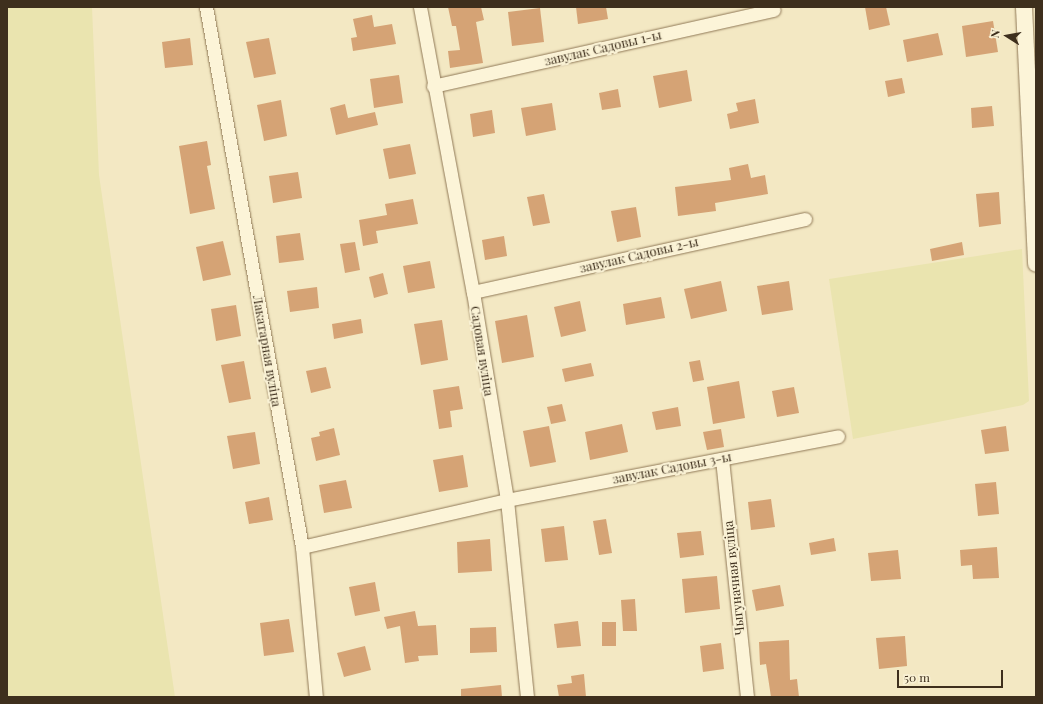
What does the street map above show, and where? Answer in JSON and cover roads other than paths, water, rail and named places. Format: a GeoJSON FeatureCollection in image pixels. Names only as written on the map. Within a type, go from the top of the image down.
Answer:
{"type":"FeatureCollection","features":[{"type":"Feature","properties":{"kind":"street","name":"Лакатарная вуліца"},"geometry":{"type":"LineString","coordinates":[[206,7],[302,547],[316,697]]}},
{"type":"Feature","properties":{"kind":"street","name":"Садовая вуліца"},"geometry":{"type":"LineString","coordinates":[[420,7],[433,86],[473,292],[507,500],[527,697]]}},
{"type":"Feature","properties":{"kind":"street"},"geometry":{"type":"LineString","coordinates":[[1024,7],[1031,57],[1036,264]]}},
{"type":"Feature","properties":{"kind":"street","name":"завулак Садовы 1-ы"},"geometry":{"type":"LineString","coordinates":[[433,86],[774,10]]}},
{"type":"Feature","properties":{"kind":"street","name":"завулак Садовы 2-ы"},"geometry":{"type":"LineString","coordinates":[[473,292],[805,219]]}},
{"type":"Feature","properties":{"kind":"street","name":"завулак Садовы 3-ы"},"geometry":{"type":"LineString","coordinates":[[302,547],[507,500],[838,436]]}},
{"type":"Feature","properties":{"kind":"street","name":"Чыгуначная вуліца"},"geometry":{"type":"LineString","coordinates":[[722,459],[747,697]]}}]}
